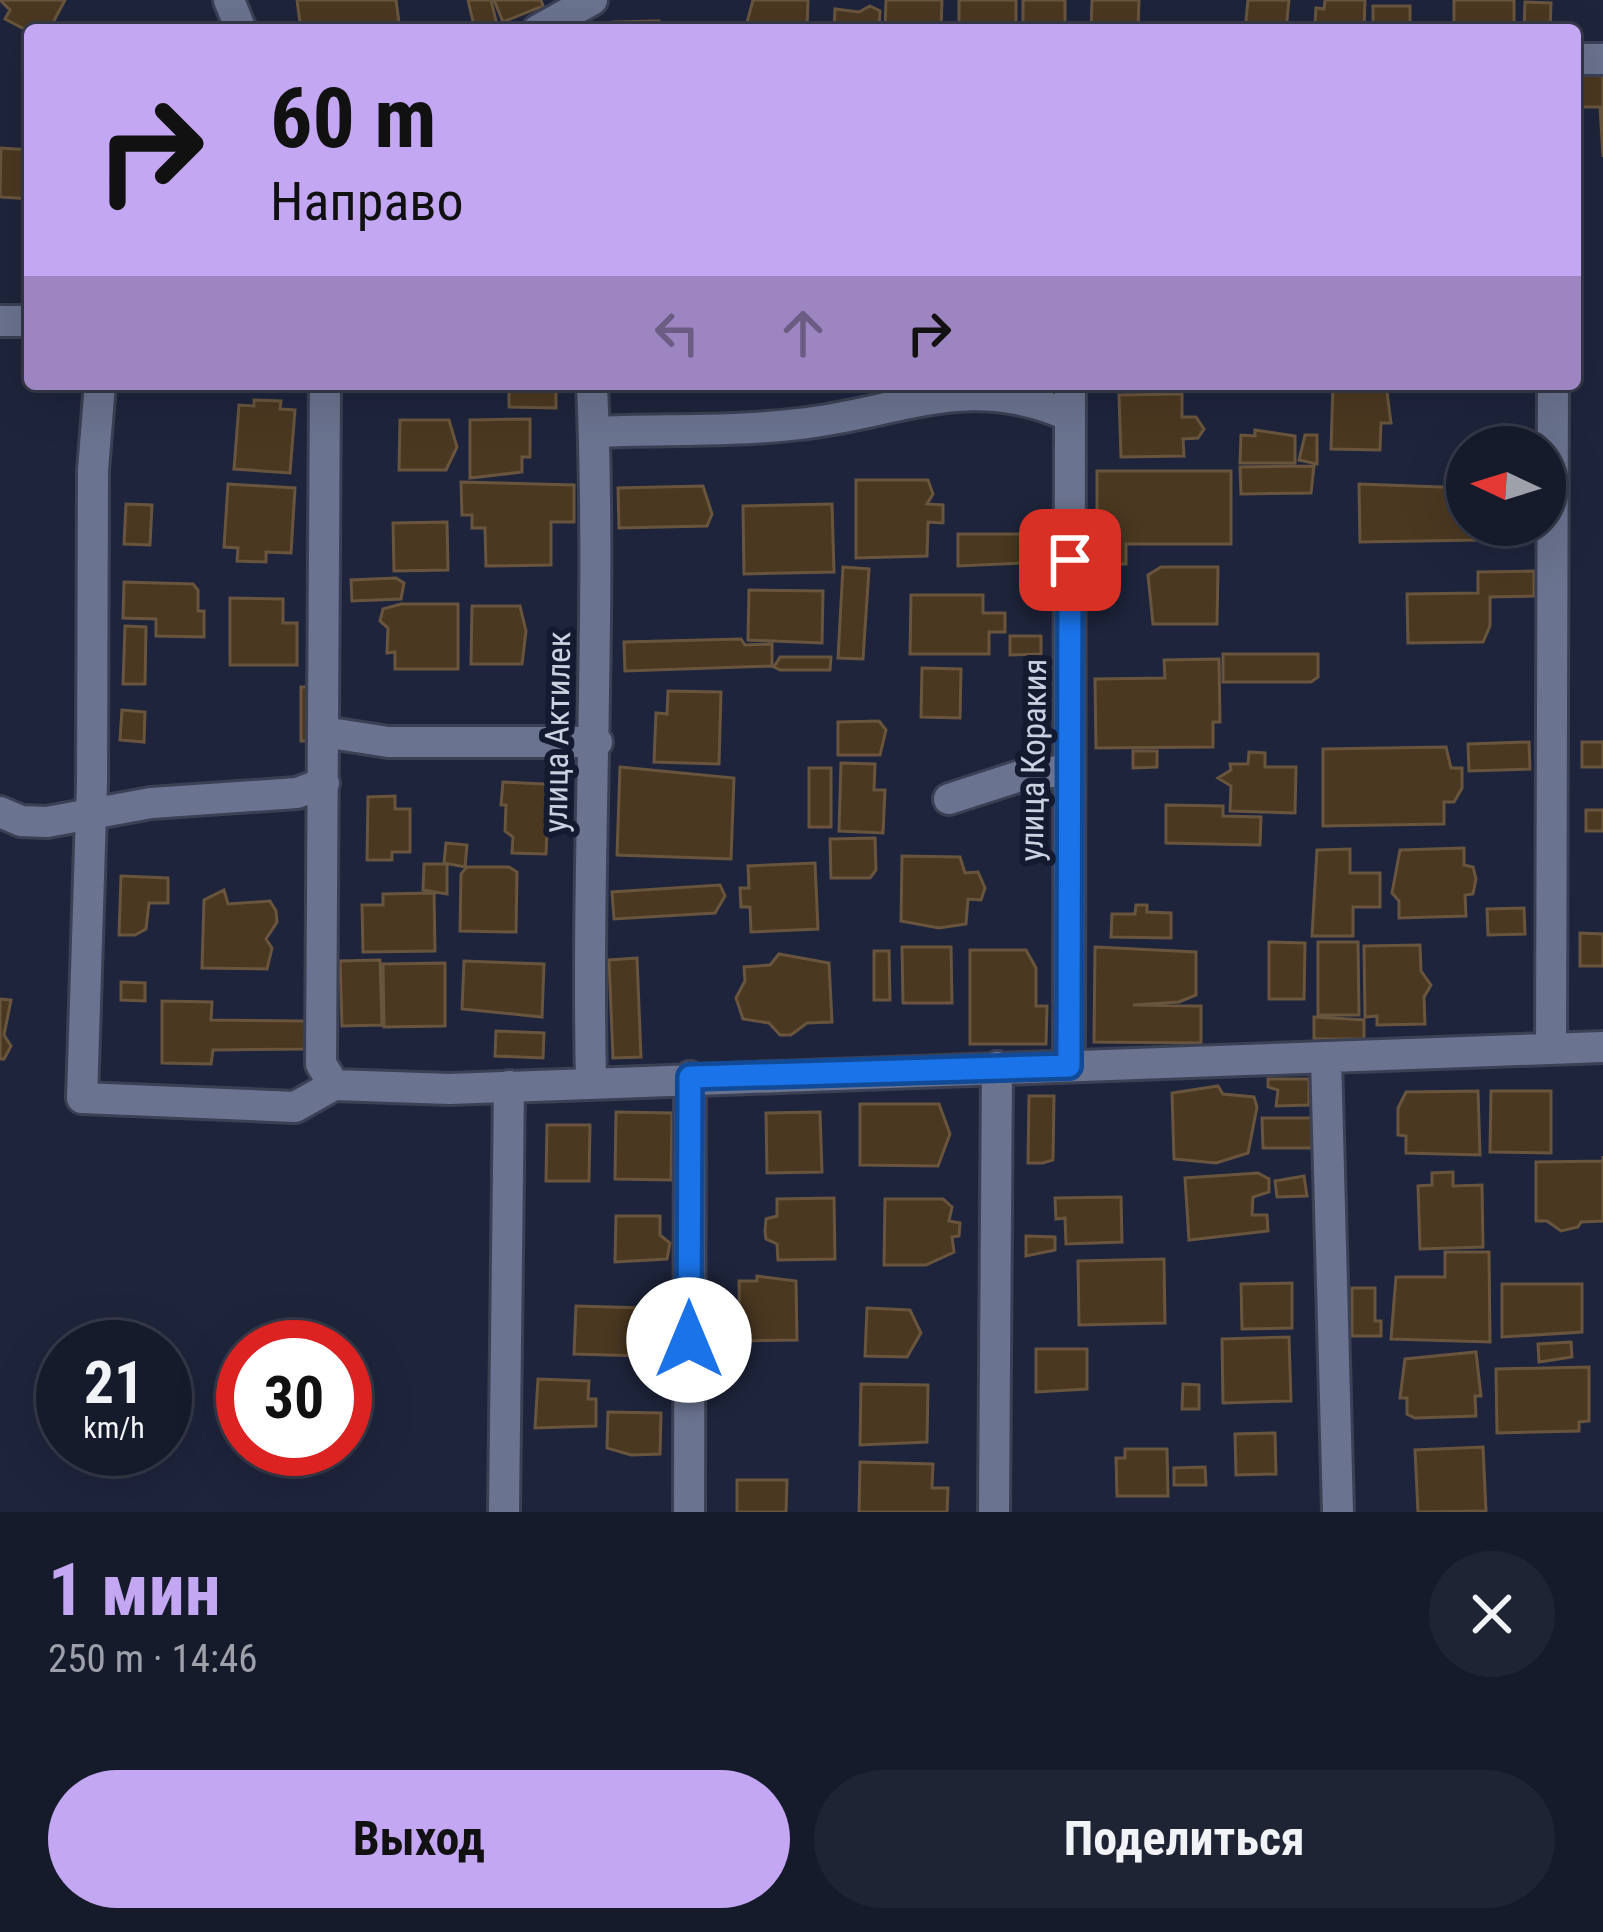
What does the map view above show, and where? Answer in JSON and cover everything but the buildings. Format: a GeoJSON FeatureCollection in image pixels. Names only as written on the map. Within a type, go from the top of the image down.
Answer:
{"type":"FeatureCollection","features":[{"type":"Feature","properties":{"kind":"street"},"geometry":{"type":"LineString","coordinates":[[549,24],[592,0]]}},
{"type":"Feature","properties":{"kind":"street"},"geometry":{"type":"LineString","coordinates":[[100,390],[93,470],[91,815],[82,1098],[295,1107],[334,1085],[509,1086],[1603,1048]]}},
{"type":"Feature","properties":{"kind":"street"},"geometry":{"type":"LineString","coordinates":[[325,390],[321,1064],[334,1085]]}},
{"type":"Feature","properties":{"kind":"street","name":"улица Актилек"},"geometry":{"type":"LineString","coordinates":[[591,1082],[587,894],[597,742],[592,390]]}},
{"type":"Feature","properties":{"kind":"street","name":"улица Коракия"},"geometry":{"type":"LineString","coordinates":[[1069,1066],[1070,390]]}},
{"type":"Feature","properties":{"kind":"street"},"geometry":{"type":"LineString","coordinates":[[1551,1048],[1553,390]]}},
{"type":"Feature","properties":{"kind":"street"},"geometry":{"type":"LineString","coordinates":[[594,432],[799,424],[926,396],[985,392],[1039,402],[1070,416]]}},
{"type":"Feature","properties":{"kind":"street"},"geometry":{"type":"LineString","coordinates":[[324,732],[388,742],[597,742]]}},
{"type":"Feature","properties":{"kind":"street"},"geometry":{"type":"LineString","coordinates":[[949,799],[1023,775],[1069,770]]}},
{"type":"Feature","properties":{"kind":"street"},"geometry":{"type":"LineString","coordinates":[[0,812],[46,822],[151,803],[297,793],[324,783]]}},
{"type":"Feature","properties":{"kind":"street"},"geometry":{"type":"LineString","coordinates":[[1326,1057],[1338,1512]]}},
{"type":"Feature","properties":{"kind":"street"},"geometry":{"type":"LineString","coordinates":[[994,1512],[998,1067]]}},
{"type":"Feature","properties":{"kind":"street"},"geometry":{"type":"LineString","coordinates":[[689,1512],[690,1077]]}},
{"type":"Feature","properties":{"kind":"street"},"geometry":{"type":"LineString","coordinates":[[504,1512],[509,1086]]}},
{"type":"Feature","properties":{"kind":"route"},"geometry":{"type":"LineString","coordinates":[[689,1340],[690,1077],[1069,1066],[1070,560]]}}]}
